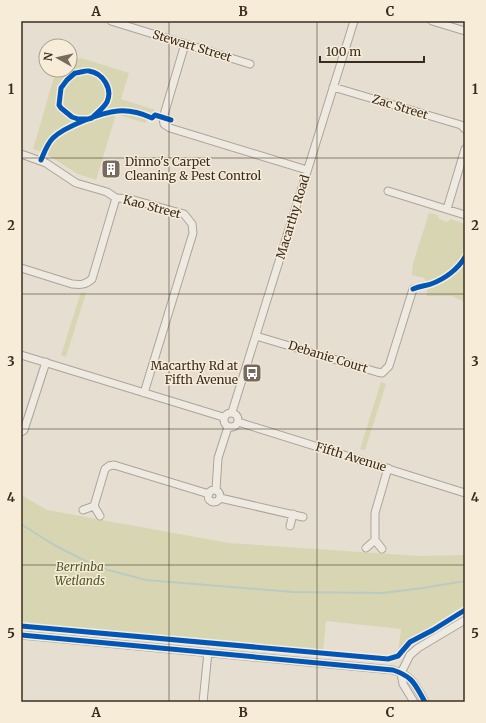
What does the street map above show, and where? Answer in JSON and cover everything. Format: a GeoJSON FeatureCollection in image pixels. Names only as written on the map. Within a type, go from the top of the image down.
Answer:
{"type":"FeatureCollection","features":[{"type":"Feature","properties":{"kind":"street","name":"Stewart Street"},"geometry":{"type":"LineString","coordinates":[[111,21],[250,64]]}},
{"type":"Feature","properties":{"kind":"street","name":"Macarthy Road"},"geometry":{"type":"LineString","coordinates":[[232,412],[354,21]]}},
{"type":"Feature","properties":{"kind":"street"},"geometry":{"type":"LineString","coordinates":[[432,21],[465,31]]}},
{"type":"Feature","properties":{"kind":"street"},"geometry":{"type":"LineString","coordinates":[[184,44],[162,118],[164,124],[170,128],[307,170]]}},
{"type":"Feature","properties":{"kind":"street","name":"Zac Street"},"geometry":{"type":"LineString","coordinates":[[334,87],[461,126],[465,129]]}},
{"type":"Feature","properties":{"kind":"street"},"geometry":{"type":"LineString","coordinates":[[447,209],[465,149]]}},
{"type":"Feature","properties":{"kind":"street"},"geometry":{"type":"LineString","coordinates":[[21,154],[46,163],[76,183],[107,192],[116,198]]}},
{"type":"Feature","properties":{"kind":"street"},"geometry":{"type":"LineString","coordinates":[[388,191],[465,215]]}},
{"type":"Feature","properties":{"kind":"street","name":"Kao Street"},"geometry":{"type":"LineString","coordinates":[[21,268],[72,284],[86,284],[92,279],[116,198],[130,199],[184,214],[192,224],[193,233],[144,393]]}},
{"type":"Feature","properties":{"kind":"street","name":"Debanie Court"},"geometry":{"type":"LineString","coordinates":[[256,336],[382,373],[389,366],[413,289]]}},
{"type":"Feature","properties":{"kind":"street"},"geometry":{"type":"LineString","coordinates":[[21,355],[224,417]]}},
{"type":"Feature","properties":{"kind":"street"},"geometry":{"type":"LineString","coordinates":[[21,432],[24,430],[46,362]]}},
{"type":"Feature","properties":{"kind":"street"},"geometry":{"type":"LineString","coordinates":[[232,412],[236,415],[238,422],[233,427],[228,427],[224,424],[224,417],[226,414],[232,412]]}},
{"type":"Feature","properties":{"kind":"street","name":"Fifth Avenue"},"geometry":{"type":"LineString","coordinates":[[238,422],[465,493]]}},
{"type":"Feature","properties":{"kind":"street"},"geometry":{"type":"LineString","coordinates":[[220,498],[220,494],[216,490],[218,458],[228,427]]}},
{"type":"Feature","properties":{"kind":"street"},"geometry":{"type":"LineString","coordinates":[[100,516],[94,506],[106,469],[109,466],[114,465],[209,494]]}},
{"type":"Feature","properties":{"kind":"street"},"geometry":{"type":"LineString","coordinates":[[382,549],[375,540],[375,513],[388,468]]}},
{"type":"Feature","properties":{"kind":"street"},"geometry":{"type":"LineString","coordinates":[[209,494],[216,490]]}},
{"type":"Feature","properties":{"kind":"street"},"geometry":{"type":"LineString","coordinates":[[209,494],[209,499],[212,502],[217,502],[220,498]]}},
{"type":"Feature","properties":{"kind":"street"},"geometry":{"type":"LineString","coordinates":[[220,498],[303,517]]}},
{"type":"Feature","properties":{"kind":"street"},"geometry":{"type":"LineString","coordinates":[[83,510],[94,506]]}},
{"type":"Feature","properties":{"kind":"street"},"geometry":{"type":"LineString","coordinates":[[290,526],[293,514]]}},
{"type":"Feature","properties":{"kind":"street"},"geometry":{"type":"LineString","coordinates":[[366,548],[375,540]]}},
{"type":"Feature","properties":{"kind":"street"},"geometry":{"type":"LineString","coordinates":[[414,702],[403,684],[401,673],[410,655],[414,651],[465,620]]}},
{"type":"Feature","properties":{"kind":"street"},"geometry":{"type":"LineString","coordinates":[[21,636],[393,670],[411,679],[425,702]]}},
{"type":"Feature","properties":{"kind":"street"},"geometry":{"type":"LineString","coordinates":[[203,702],[208,652]]}},
{"type":"Feature","properties":{"kind":"green space"},"geometry":{"type":"Polygon","coordinates":[[[81,58],[129,73],[121,99],[155,110],[145,123],[116,114],[96,180],[78,174],[43,152],[33,149],[54,78],[78,78],[78,59],[81,58]]]}},
{"type":"Feature","properties":{"kind":"green space"},"geometry":{"type":"Polygon","coordinates":[[[429,213],[438,215],[439,219],[447,222],[451,219],[465,224],[465,302],[452,296],[427,296],[427,283],[424,278],[412,275],[413,263],[429,213]]]}},
{"type":"Feature","properties":{"kind":"green space"},"geometry":{"type":"Polygon","coordinates":[[[81,292],[86,293],[66,357],[61,355],[81,292]]]}},
{"type":"Feature","properties":{"kind":"green space"},"geometry":{"type":"Polygon","coordinates":[[[381,382],[386,384],[365,450],[360,449],[381,382]]]}},
{"type":"Feature","properties":{"kind":"green space","name":"Berrinba Wetlands"},"geometry":{"type":"Polygon","coordinates":[[[21,495],[47,510],[229,543],[419,556],[465,555],[465,607],[407,642],[398,653],[401,629],[326,621],[323,651],[21,625],[21,495]]]}},
{"type":"Feature","properties":{"kind":"waterway"},"geometry":{"type":"LineString","coordinates":[[21,524],[54,545],[97,567],[146,580],[293,592],[383,593],[465,581]]}},
{"type":"Feature","properties":{"kind":"cycle path"},"geometry":{"type":"LineString","coordinates":[[89,119],[78,119],[72,117],[59,105],[61,88],[75,73],[88,71],[94,72],[106,82],[108,87],[109,97],[107,102],[104,107],[92,118]]}},
{"type":"Feature","properties":{"kind":"cycle path"},"geometry":{"type":"LineString","coordinates":[[41,160],[49,143],[58,134],[74,125],[103,114],[118,111],[131,111],[152,118],[155,115],[171,120]]}},
{"type":"Feature","properties":{"kind":"cycle path"},"geometry":{"type":"LineString","coordinates":[[413,289],[431,284],[446,276],[459,266],[465,257]]}},
{"type":"Feature","properties":{"kind":"cycle path"},"geometry":{"type":"LineString","coordinates":[[21,626],[388,659],[398,656],[410,642],[465,610]]}},
{"type":"Feature","properties":{"kind":"cycle path"},"geometry":{"type":"LineString","coordinates":[[21,635],[393,670],[410,679],[416,686],[425,702]]}},
{"type":"Feature","properties":{"kind":"place","name":"Dinno's Carpet Cleaning & Pest Control"},"geometry":{"type":"Point","coordinates":[111,169]}},
{"type":"Feature","properties":{"kind":"place","name":"Macarthy Rd at Fifth Avenue"},"geometry":{"type":"Point","coordinates":[252,373]}}]}
